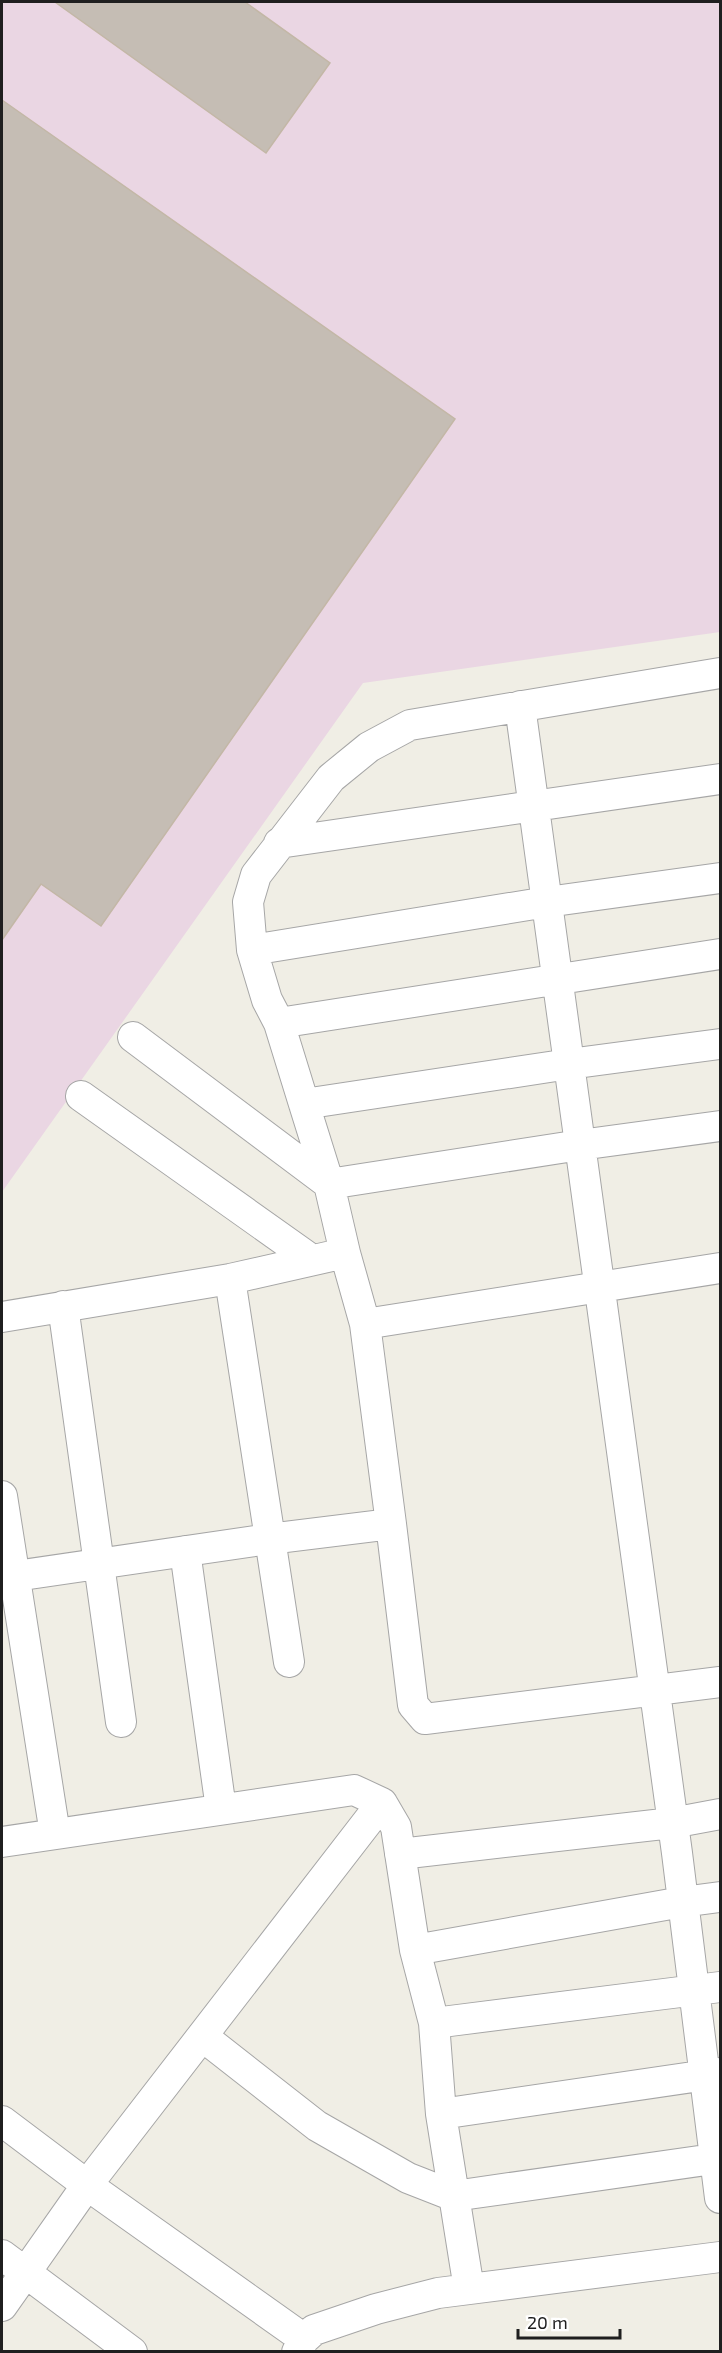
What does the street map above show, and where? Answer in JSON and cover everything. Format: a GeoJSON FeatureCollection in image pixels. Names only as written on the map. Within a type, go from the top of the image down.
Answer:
{"type":"FeatureCollection","features":[{"type":"Feature","properties":{"kind":"street"},"geometry":{"type":"LineString","coordinates":[[720,673],[410,724],[369,747],[331,778],[256,875],[248,902],[252,950],[267,1000],[279,1023],[329,1184],[364,1324],[413,1705],[425,1719],[720,1682]]}},
{"type":"Feature","properties":{"kind":"street"},"geometry":{"type":"LineString","coordinates":[[520,706],[682,1902],[707,1989],[720,2198]]}},
{"type":"Feature","properties":{"kind":"street"},"geometry":{"type":"LineString","coordinates":[[279,843],[534,808],[720,779]]}},
{"type":"Feature","properties":{"kind":"street"},"geometry":{"type":"LineString","coordinates":[[252,950],[547,902],[720,878]]}},
{"type":"Feature","properties":{"kind":"street"},"geometry":{"type":"LineString","coordinates":[[279,1023],[720,954]]}},
{"type":"Feature","properties":{"kind":"street"},"geometry":{"type":"LineString","coordinates":[[133,1038],[329,1184],[720,1126]]}},
{"type":"Feature","properties":{"kind":"street"},"geometry":{"type":"LineString","coordinates":[[304,1104],[720,1044]]}},
{"type":"Feature","properties":{"kind":"street"},"geometry":{"type":"LineString","coordinates":[[81,1096],[312,1260]]}},
{"type":"Feature","properties":{"kind":"street"},"geometry":{"type":"LineString","coordinates":[[2,1317],[230,1279],[345,1253]]}},
{"type":"Feature","properties":{"kind":"street"},"geometry":{"type":"LineString","coordinates":[[364,1324],[720,1268]]}},
{"type":"Feature","properties":{"kind":"street"},"geometry":{"type":"LineString","coordinates":[[230,1279],[289,1662]]}},
{"type":"Feature","properties":{"kind":"street"},"geometry":{"type":"LineString","coordinates":[[63,1306],[121,1722]]}},
{"type":"Feature","properties":{"kind":"street"},"geometry":{"type":"LineString","coordinates":[[2,1496],[7,1577],[55,1834]]}},
{"type":"Feature","properties":{"kind":"street"},"geometry":{"type":"LineString","coordinates":[[7,1577],[269,1539],[391,1524]]}},
{"type":"Feature","properties":{"kind":"street"},"geometry":{"type":"LineString","coordinates":[[185,1551],[221,1809]]}},
{"type":"Feature","properties":{"kind":"street"},"geometry":{"type":"LineString","coordinates":[[2,1842],[354,1790],[382,1803],[396,1827],[415,1950],[434,2023],[441,2114],[469,2289]]}},
{"type":"Feature","properties":{"kind":"street"},"geometry":{"type":"LineString","coordinates":[[2,2306],[87,2185],[382,1803]]}},
{"type":"Feature","properties":{"kind":"street"},"geometry":{"type":"LineString","coordinates":[[400,1854],[672,1823],[720,1814]]}},
{"type":"Feature","properties":{"kind":"street"},"geometry":{"type":"LineString","coordinates":[[415,1950],[720,1897]]}},
{"type":"Feature","properties":{"kind":"street"},"geometry":{"type":"LineString","coordinates":[[434,2023],[707,1989]]}},
{"type":"Feature","properties":{"kind":"street"},"geometry":{"type":"LineString","coordinates":[[202,2036],[317,2126],[408,2178],[454,2196],[718,2159]]}},
{"type":"Feature","properties":{"kind":"street"},"geometry":{"type":"LineString","coordinates":[[441,2114],[713,2075]]}},
{"type":"Feature","properties":{"kind":"street"},"geometry":{"type":"LineString","coordinates":[[2,2121],[301,2345],[314,2330],[376,2309],[438,2292],[720,2257]]}},
{"type":"Feature","properties":{"kind":"street"},"geometry":{"type":"LineString","coordinates":[[2,2255],[132,2352]]}},
{"type":"Feature","properties":{"kind":"shaded area"},"geometry":{"type":"Polygon","coordinates":[[[2,2],[720,2],[720,632],[363,683],[2,1192],[2,2]]]}},
{"type":"Feature","properties":{"kind":"building"},"geometry":{"type":"Polygon","coordinates":[[[55,2],[245,2],[330,63],[266,153],[55,2]]]}},
{"type":"Feature","properties":{"kind":"building"},"geometry":{"type":"Polygon","coordinates":[[[2,100],[455,419],[101,926],[41,884],[2,940],[2,100]]]}}]}
